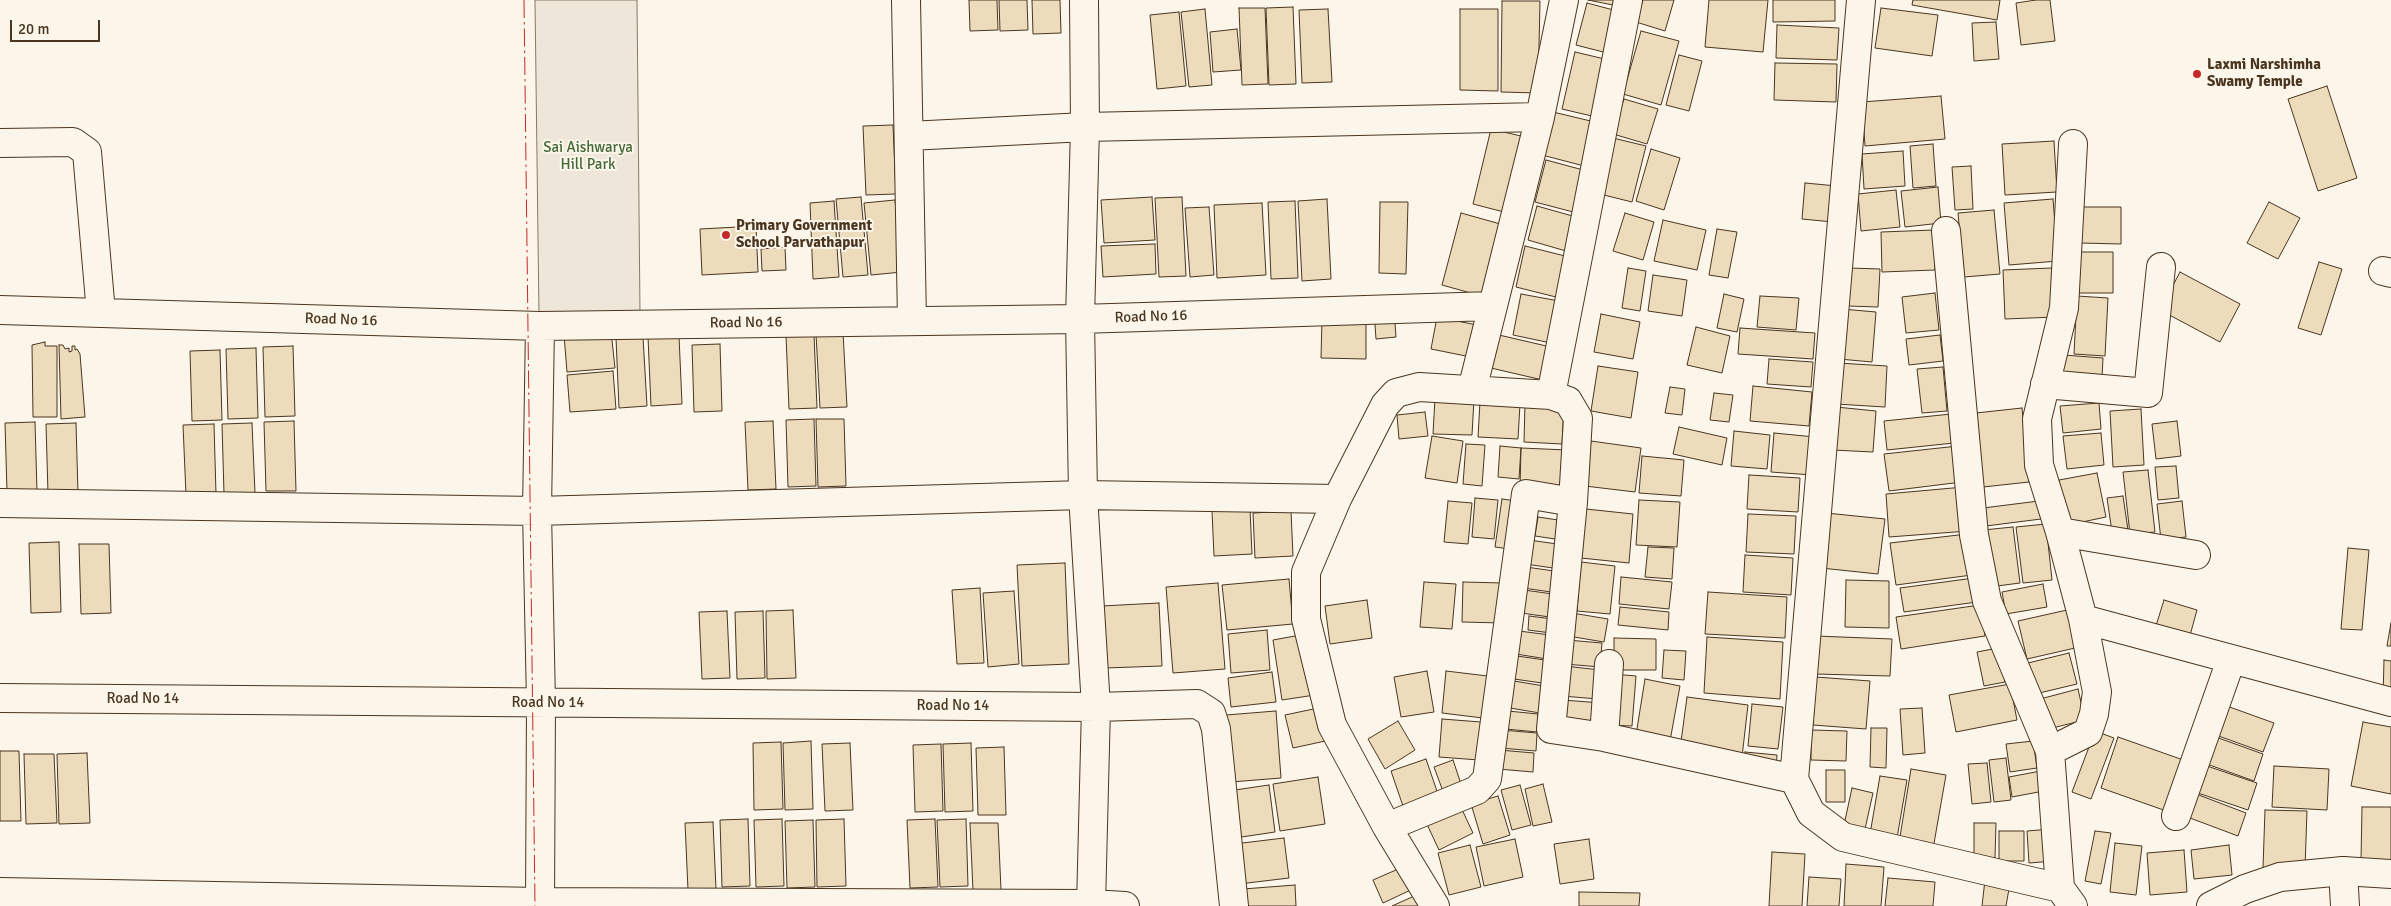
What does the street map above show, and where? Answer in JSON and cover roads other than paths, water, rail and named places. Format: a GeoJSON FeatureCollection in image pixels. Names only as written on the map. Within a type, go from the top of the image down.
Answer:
{"type":"FeatureCollection","features":[{"type":"Feature","properties":{"kind":"street"},"geometry":{"type":"LineString","coordinates":[[906,0],[912,320]]}},
{"type":"Feature","properties":{"kind":"street"},"geometry":{"type":"LineString","coordinates":[[1084,0],[1085,127],[1080,319],[1083,495],[1096,707],[1091,905]]}},
{"type":"Feature","properties":{"kind":"street"},"geometry":{"type":"LineString","coordinates":[[1472,390],[1540,117],[1564,0]]}},
{"type":"Feature","properties":{"kind":"street"},"geometry":{"type":"LineString","coordinates":[[1551,395],[1628,0]]}},
{"type":"Feature","properties":{"kind":"street"},"geometry":{"type":"LineString","coordinates":[[1861,0],[1794,779],[1811,813],[1843,837],[2066,897],[2050,751],[1987,601],[1974,535],[1946,231]]}},
{"type":"Feature","properties":{"kind":"street"},"geometry":{"type":"LineString","coordinates":[[908,136],[1085,127],[1540,117]]}},
{"type":"Feature","properties":{"kind":"street"},"geometry":{"type":"LineString","coordinates":[[0,143],[73,142],[87,152],[101,313]]}},
{"type":"Feature","properties":{"kind":"street"},"geometry":{"type":"LineString","coordinates":[[2050,751],[2088,732],[2094,714],[2097,692],[2083,619],[2060,532],[2039,465],[2037,419],[2064,308],[2072,144]]}},
{"type":"Feature","properties":{"kind":"street"},"geometry":{"type":"LineString","coordinates":[[2045,384],[2148,393],[2161,267]]}},
{"type":"Feature","properties":{"kind":"street","name":"Road No 16"},"geometry":{"type":"LineString","coordinates":[[0,310],[540,326],[1080,319],[1492,306]]}},
{"type":"Feature","properties":{"kind":"street"},"geometry":{"type":"LineString","coordinates":[[540,326],[537,511],[541,702],[540,904]]}},
{"type":"Feature","properties":{"kind":"street"},"geometry":{"type":"LineString","coordinates":[[1435,906],[1386,827],[1332,725],[1306,619],[1306,572],[1337,499],[1385,404],[1396,393],[1419,387],[1551,395],[1568,401],[1578,418],[1573,502],[1551,729],[1604,737],[1794,779]]}},
{"type":"Feature","properties":{"kind":"street"},"geometry":{"type":"LineString","coordinates":[[1386,827],[1477,790],[1487,779],[1526,494],[1573,502]]}},
{"type":"Feature","properties":{"kind":"street"},"geometry":{"type":"LineString","coordinates":[[0,503],[537,511],[1083,495],[1337,499]]}},
{"type":"Feature","properties":{"kind":"street"},"geometry":{"type":"LineString","coordinates":[[2060,532],[2196,555]]}},
{"type":"Feature","properties":{"kind":"street"},"geometry":{"type":"LineString","coordinates":[[2083,619],[2391,702]]}},
{"type":"Feature","properties":{"kind":"street"},"geometry":{"type":"LineString","coordinates":[[2176,816],[2231,660]]}},
{"type":"Feature","properties":{"kind":"street"},"geometry":{"type":"LineString","coordinates":[[1604,737],[1609,664]]}},
{"type":"Feature","properties":{"kind":"street","name":"Road No 14"},"geometry":{"type":"LineString","coordinates":[[0,698],[1096,707],[1197,704],[1211,713],[1216,729],[1234,906]]}},
{"type":"Feature","properties":{"kind":"street"},"geometry":{"type":"LineString","coordinates":[[2343,871],[2345,906]]}},
{"type":"Feature","properties":{"kind":"street"},"geometry":{"type":"LineString","coordinates":[[2210,906],[2280,877],[2343,871],[2391,874]]}},
{"type":"Feature","properties":{"kind":"street"},"geometry":{"type":"LineString","coordinates":[[0,892],[540,904],[1125,906]]}},
{"type":"Feature","properties":{"kind":"place","name":"Laxmi Narshimha Swamy Temple"},"geometry":{"type":"Point","coordinates":[2197,74]}},
{"type":"Feature","properties":{"kind":"place","name":"Primary Government School Parvathapur"},"geometry":{"type":"Point","coordinates":[726,235]}},
{"type":"Feature","properties":{"kind":"park label","name":"Sai Aishwarya Hill Park"},"geometry":{"type":"Point","coordinates":[588,156]}}]}
